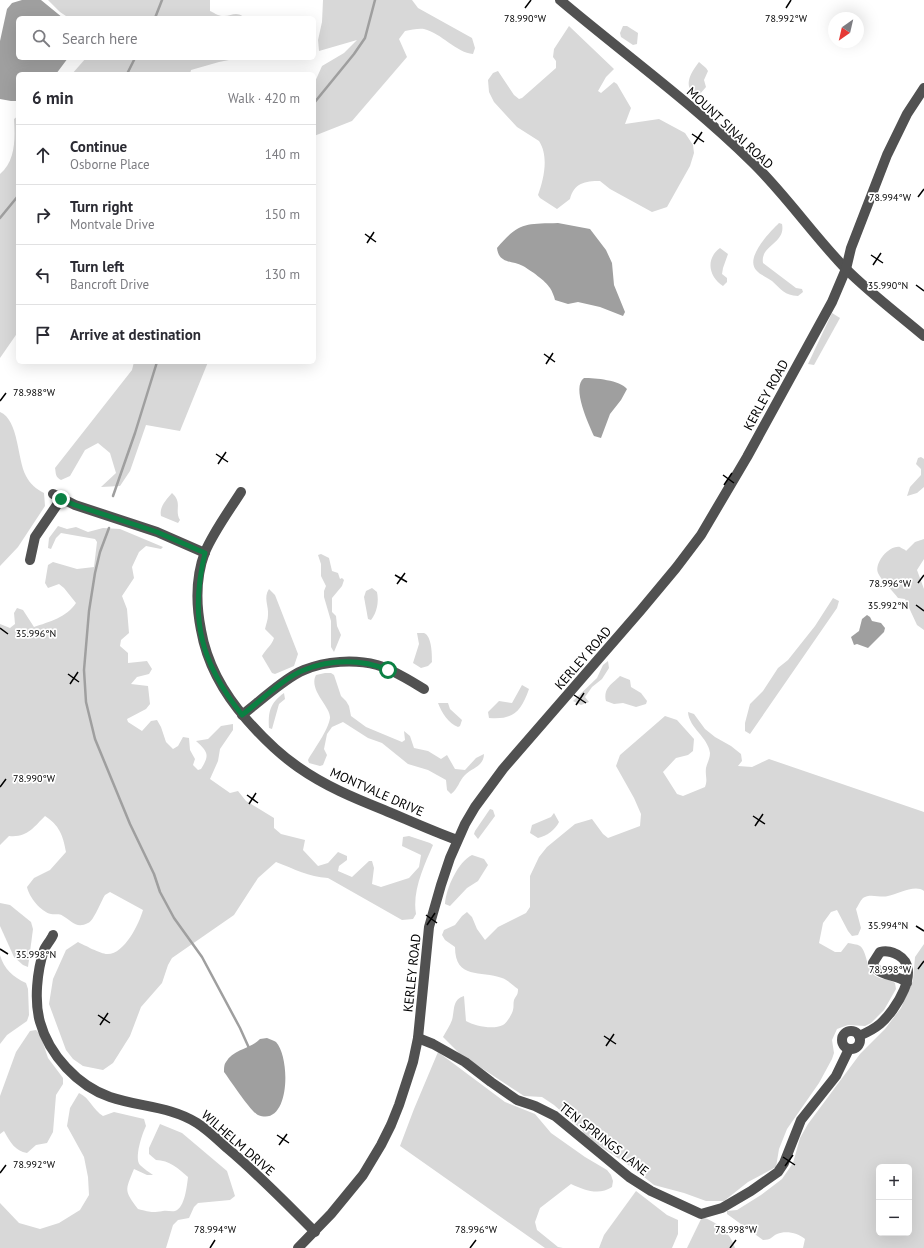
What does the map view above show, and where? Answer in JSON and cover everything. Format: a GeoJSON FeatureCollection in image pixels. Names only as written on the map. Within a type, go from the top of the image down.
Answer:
{"type":"FeatureCollection","features":[{"type":"Feature","properties":{"kind":"street","name":"MOUNT SINAI ROAD"},"geometry":{"type":"LineString","coordinates":[[560,0],[638,64],[742,154],[771,184],[846,269],[876,297],[924,336]]}},
{"type":"Feature","properties":{"kind":"street","name":"KERLEY ROAD"},"geometry":{"type":"LineString","coordinates":[[298,1248],[315,1232],[353,1188],[381,1145],[391,1125],[413,1062],[418,1038],[429,927],[441,885],[457,840],[475,806],[503,770],[636,616],[701,535],[746,459],[838,289],[846,269],[851,248],[887,155],[907,114],[924,88]]}},
{"type":"Feature","properties":{"kind":"street","name":"MONTVALE DRIVE"},"geometry":{"type":"LineString","coordinates":[[241,492],[220,524],[205,553],[198,589],[197,606],[202,638],[207,655],[222,687],[242,715],[278,752],[313,777],[346,795],[457,840]]}},
{"type":"Feature","properties":{"kind":"street"},"geometry":{"type":"LineString","coordinates":[[30,560],[35,537],[57,496],[75,505],[157,532],[205,553]]}},
{"type":"Feature","properties":{"kind":"street"},"geometry":{"type":"LineString","coordinates":[[242,715],[287,680],[304,670],[334,662],[377,665],[403,676],[424,689]]}},
{"type":"Feature","properties":{"kind":"street","name":"WILHELM DRIVE"},"geometry":{"type":"LineString","coordinates":[[53,935],[45,949],[40,964],[37,1006],[40,1023],[46,1037],[63,1064],[80,1080],[95,1090],[110,1097],[170,1110],[198,1123],[240,1159],[315,1232]]}},
{"type":"Feature","properties":{"kind":"street","name":"TEN SPRINGS LANE"},"geometry":{"type":"LineString","coordinates":[[859,1036],[879,1025],[889,1015],[907,983]]}},
{"type":"Feature","properties":{"kind":"street","name":"TEN SPRINGS LANE"},"geometry":{"type":"LineString","coordinates":[[848,1032],[855,1032],[859,1036],[859,1044],[855,1048],[849,1049],[842,1044],[844,1035],[848,1032]]}},
{"type":"Feature","properties":{"kind":"street","name":"TEN SPRINGS LANE"},"geometry":{"type":"LineString","coordinates":[[418,1038],[433,1044],[465,1062],[518,1100],[535,1106],[555,1116],[629,1177],[651,1191],[701,1214],[722,1208],[751,1191],[778,1172],[784,1163],[801,1120],[836,1076],[849,1049]]}},
{"type":"Feature","properties":{"kind":"shaded area"},"geometry":{"type":"Polygon","coordinates":[[[22,0],[41,0],[61,16],[16,16],[16,60],[66,60],[58,72],[16,72],[16,101],[0,99],[0,41],[7,9],[12,3],[22,0]]]}},
{"type":"Feature","properties":{"kind":"shaded area"},"geometry":{"type":"Polygon","coordinates":[[[48,0],[210,0],[210,11],[220,16],[66,16],[48,0]]]}},
{"type":"Feature","properties":{"kind":"shaded area"},"geometry":{"type":"Polygon","coordinates":[[[323,0],[412,0],[418,8],[472,38],[475,48],[473,54],[467,53],[430,31],[417,29],[405,31],[399,39],[407,57],[352,121],[316,135],[316,80],[322,66],[344,53],[357,40],[319,51],[318,40],[322,22],[323,0]]]}},
{"type":"Feature","properties":{"kind":"shaded area"},"geometry":{"type":"Polygon","coordinates":[[[236,14],[242,16],[225,16],[236,14]]]}},
{"type":"Feature","properties":{"kind":"shaded area"},"geometry":{"type":"Polygon","coordinates":[[[569,26],[614,69],[606,77],[598,91],[601,93],[614,82],[617,84],[631,108],[625,124],[659,119],[685,133],[693,145],[694,153],[690,166],[667,207],[652,212],[610,189],[600,181],[585,182],[577,186],[574,189],[570,199],[557,209],[540,198],[538,195],[542,182],[545,160],[542,147],[539,141],[517,127],[494,102],[489,92],[488,80],[493,73],[498,71],[514,95],[519,99],[522,98],[556,68],[556,61],[553,57],[554,49],[569,26]]]}},
{"type":"Feature","properties":{"kind":"shaded area"},"geometry":{"type":"Polygon","coordinates":[[[623,26],[627,26],[638,33],[637,44],[633,45],[621,37],[620,33],[623,26]]]}},
{"type":"Feature","properties":{"kind":"shaded area"},"geometry":{"type":"Polygon","coordinates":[[[84,60],[229,60],[191,70],[190,72],[74,72],[84,60]]]}},
{"type":"Feature","properties":{"kind":"shaded area"},"geometry":{"type":"Polygon","coordinates":[[[699,62],[708,71],[704,80],[706,87],[700,94],[693,94],[690,90],[689,82],[691,74],[699,62]]]}},
{"type":"Feature","properties":{"kind":"shaded area"},"geometry":{"type":"Polygon","coordinates":[[[16,118],[16,335],[0,358],[0,174],[9,163],[12,156],[14,119],[16,118]]]}},
{"type":"Feature","properties":{"kind":"shaded area"},"geometry":{"type":"Polygon","coordinates":[[[558,223],[590,229],[606,250],[612,263],[614,285],[625,312],[623,316],[600,307],[578,302],[568,304],[555,300],[550,288],[542,279],[523,266],[506,261],[500,257],[497,248],[511,233],[517,229],[530,224],[558,223]]]}},
{"type":"Feature","properties":{"kind":"shaded area"},"geometry":{"type":"Polygon","coordinates":[[[779,223],[782,224],[780,236],[765,252],[763,263],[796,288],[802,289],[803,292],[798,296],[784,292],[772,281],[758,272],[753,265],[756,252],[760,245],[779,223]]]}},
{"type":"Feature","properties":{"kind":"shaded area"},"geometry":{"type":"Polygon","coordinates":[[[720,248],[728,254],[722,274],[727,278],[727,282],[723,286],[715,278],[711,268],[712,257],[720,248]]]}},
{"type":"Feature","properties":{"kind":"shaded area"},"geometry":{"type":"Polygon","coordinates":[[[832,313],[840,318],[814,365],[808,364],[832,313]]]}},
{"type":"Feature","properties":{"kind":"shaded area"},"geometry":{"type":"Polygon","coordinates":[[[134,364],[207,364],[180,431],[146,425],[130,471],[120,486],[101,487],[116,473],[110,453],[98,443],[85,450],[70,476],[61,480],[59,479],[56,475],[55,468],[132,370],[134,364]]]}},
{"type":"Feature","properties":{"kind":"shaded area"},"geometry":{"type":"Polygon","coordinates":[[[584,378],[601,379],[619,383],[627,389],[621,400],[610,414],[601,438],[594,436],[582,406],[579,389],[580,383],[584,378]]]}},
{"type":"Feature","properties":{"kind":"shaded area"},"geometry":{"type":"Polygon","coordinates":[[[0,412],[6,416],[11,423],[17,441],[23,469],[29,481],[38,490],[44,493],[45,506],[18,547],[0,566],[0,412]]]}},
{"type":"Feature","properties":{"kind":"shaded area"},"geometry":{"type":"Polygon","coordinates":[[[921,457],[924,459],[924,487],[917,493],[907,496],[910,487],[921,475],[921,469],[916,464],[918,458],[921,457]]]}},
{"type":"Feature","properties":{"kind":"shaded area"},"geometry":{"type":"Polygon","coordinates":[[[172,493],[178,503],[178,516],[180,520],[178,523],[161,516],[162,507],[172,493]]]}},
{"type":"Feature","properties":{"kind":"shaded area"},"geometry":{"type":"Polygon","coordinates":[[[58,526],[67,529],[76,527],[88,532],[103,528],[120,529],[163,547],[161,549],[146,546],[139,552],[132,567],[134,578],[122,596],[127,609],[129,633],[121,640],[120,646],[128,653],[128,663],[147,661],[152,669],[149,674],[137,677],[131,684],[148,686],[150,704],[146,709],[127,719],[128,722],[142,731],[151,721],[157,720],[166,742],[173,749],[178,746],[183,737],[189,738],[190,750],[195,759],[193,765],[198,770],[201,769],[207,757],[203,748],[196,741],[208,739],[221,726],[233,724],[233,730],[220,749],[218,761],[210,779],[230,793],[238,791],[246,801],[274,818],[274,828],[281,834],[305,840],[303,850],[318,866],[328,863],[338,852],[347,856],[347,860],[339,866],[338,871],[352,877],[369,861],[372,861],[374,868],[372,884],[381,887],[409,878],[419,867],[421,855],[402,846],[403,837],[409,836],[433,845],[417,888],[415,905],[416,914],[413,919],[402,920],[328,878],[308,874],[276,862],[258,878],[234,915],[172,958],[162,983],[141,1007],[130,1036],[113,1063],[103,1070],[83,1066],[73,1059],[66,1050],[49,1004],[53,979],[66,950],[78,942],[104,954],[113,953],[119,950],[130,938],[143,910],[110,892],[105,895],[93,919],[84,925],[77,925],[62,915],[47,913],[36,904],[27,887],[34,878],[50,870],[66,852],[60,831],[50,819],[45,816],[30,831],[21,835],[9,836],[0,845],[0,624],[10,628],[15,624],[14,613],[17,608],[23,610],[34,627],[63,615],[72,608],[76,603],[64,588],[59,584],[48,588],[45,583],[48,565],[53,562],[77,569],[94,567],[97,542],[95,539],[61,533],[56,538],[51,549],[48,548],[49,538],[58,526]]]}},
{"type":"Feature","properties":{"kind":"shaded area"},"geometry":{"type":"Polygon","coordinates":[[[924,539],[924,559],[917,570],[924,589],[924,630],[917,625],[905,599],[898,598],[882,579],[877,569],[880,560],[891,549],[900,547],[906,551],[915,542],[924,539]]]}},
{"type":"Feature","properties":{"kind":"shaded area"},"geometry":{"type":"Polygon","coordinates":[[[321,554],[329,558],[332,571],[338,573],[340,579],[342,578],[344,580],[342,586],[332,598],[332,612],[336,616],[337,626],[341,635],[334,652],[331,647],[331,621],[324,597],[326,586],[321,576],[321,564],[318,555],[321,554]]]}},
{"type":"Feature","properties":{"kind":"shaded area"},"geometry":{"type":"Polygon","coordinates":[[[372,588],[377,592],[378,599],[376,610],[371,620],[368,619],[364,597],[366,591],[372,588]]]}},
{"type":"Feature","properties":{"kind":"shaded area"},"geometry":{"type":"Polygon","coordinates":[[[269,589],[275,595],[298,654],[294,666],[275,674],[272,673],[262,656],[274,638],[265,629],[268,615],[266,596],[269,589]]]}},
{"type":"Feature","properties":{"kind":"shaded area"},"geometry":{"type":"Polygon","coordinates":[[[833,598],[839,601],[837,608],[750,734],[745,731],[745,723],[750,704],[763,691],[778,668],[788,660],[815,626],[833,598]]]}},
{"type":"Feature","properties":{"kind":"shaded area"},"geometry":{"type":"Polygon","coordinates":[[[867,615],[872,621],[881,623],[885,628],[884,632],[868,648],[857,644],[854,645],[851,637],[859,631],[862,619],[867,615]]]}},
{"type":"Feature","properties":{"kind":"shaded area"},"geometry":{"type":"Polygon","coordinates":[[[417,633],[424,633],[427,635],[432,651],[432,662],[428,666],[421,668],[413,663],[419,644],[417,633]]]}},
{"type":"Feature","properties":{"kind":"shaded area"},"geometry":{"type":"Polygon","coordinates":[[[608,661],[609,668],[602,679],[592,687],[585,697],[589,702],[581,705],[573,701],[597,678],[603,665],[608,661]]]}},
{"type":"Feature","properties":{"kind":"shaded area"},"geometry":{"type":"Polygon","coordinates":[[[331,673],[334,675],[341,696],[349,706],[351,716],[366,727],[402,742],[405,740],[404,731],[410,736],[414,748],[428,751],[441,759],[447,755],[455,769],[465,770],[476,758],[484,754],[482,761],[465,775],[451,794],[447,790],[446,780],[428,770],[408,764],[382,743],[368,738],[343,722],[332,727],[327,734],[324,749],[327,755],[323,765],[320,766],[309,763],[308,760],[324,734],[330,718],[327,709],[317,692],[314,681],[316,675],[331,673]]]}},
{"type":"Feature","properties":{"kind":"shaded area"},"geometry":{"type":"Polygon","coordinates":[[[620,676],[630,680],[631,687],[641,693],[647,701],[646,704],[636,707],[623,703],[614,704],[606,701],[605,697],[607,689],[620,676]]]}},
{"type":"Feature","properties":{"kind":"shaded area"},"geometry":{"type":"Polygon","coordinates":[[[522,685],[529,689],[523,704],[515,713],[504,718],[489,718],[488,712],[499,701],[512,703],[522,685]]]}},
{"type":"Feature","properties":{"kind":"shaded area"},"geometry":{"type":"Polygon","coordinates":[[[284,693],[285,699],[279,704],[272,729],[269,728],[271,708],[276,700],[284,693]]]}},
{"type":"Feature","properties":{"kind":"shaded area"},"geometry":{"type":"Polygon","coordinates":[[[438,703],[448,703],[450,709],[462,720],[460,726],[458,727],[454,725],[448,720],[443,714],[438,703]]]}},
{"type":"Feature","properties":{"kind":"shaded area"},"geometry":{"type":"Polygon","coordinates":[[[688,712],[694,714],[705,729],[715,737],[731,746],[741,754],[742,761],[738,766],[752,767],[769,759],[924,812],[924,891],[920,889],[911,889],[888,896],[869,896],[863,898],[856,909],[861,928],[858,935],[852,936],[837,910],[831,912],[823,923],[819,943],[835,952],[841,952],[848,943],[860,946],[864,952],[871,972],[876,977],[890,980],[895,983],[896,989],[884,1010],[871,1023],[865,1026],[848,1025],[837,1029],[832,1040],[834,1053],[832,1059],[819,1083],[787,1129],[779,1149],[776,1167],[748,1182],[724,1201],[706,1201],[654,1185],[634,1169],[585,1136],[582,1130],[554,1105],[542,1097],[524,1096],[460,1054],[443,1037],[452,1020],[456,1002],[460,998],[464,996],[466,1021],[479,1026],[494,1027],[503,1025],[512,1014],[518,989],[502,978],[471,972],[464,969],[459,965],[455,947],[445,940],[442,935],[444,930],[455,925],[467,912],[472,917],[477,929],[485,940],[498,927],[526,913],[530,907],[530,876],[539,857],[547,847],[575,824],[592,819],[603,834],[608,838],[640,826],[641,814],[616,766],[620,755],[665,716],[677,720],[694,739],[693,751],[688,755],[676,758],[663,772],[677,794],[683,796],[705,787],[706,768],[710,757],[709,747],[689,718],[688,712]]]}},
{"type":"Feature","properties":{"kind":"shaded area"},"geometry":{"type":"Polygon","coordinates":[[[490,809],[493,810],[495,816],[478,839],[474,834],[475,831],[490,809]]]}},
{"type":"Feature","properties":{"kind":"shaded area"},"geometry":{"type":"Polygon","coordinates":[[[554,813],[559,822],[555,828],[545,836],[538,838],[530,833],[532,825],[551,817],[554,813]]]}},
{"type":"Feature","properties":{"kind":"shaded area"},"geometry":{"type":"Polygon","coordinates":[[[472,855],[484,859],[488,865],[478,881],[467,888],[450,906],[445,904],[450,883],[462,863],[472,855]]]}},
{"type":"Feature","properties":{"kind":"shaded area"},"geometry":{"type":"Polygon","coordinates":[[[0,903],[10,905],[31,922],[33,929],[28,967],[23,965],[14,957],[0,926],[0,903]]]}},
{"type":"Feature","properties":{"kind":"shaded area"},"geometry":{"type":"Polygon","coordinates":[[[924,944],[924,1248],[803,1248],[805,1239],[788,1232],[780,1233],[769,1239],[763,1240],[727,1214],[727,1211],[737,1210],[761,1195],[782,1179],[793,1163],[800,1138],[808,1124],[860,1054],[885,1029],[901,1008],[913,980],[915,957],[924,944]]]}},
{"type":"Feature","properties":{"kind":"shaded area"},"geometry":{"type":"Polygon","coordinates":[[[0,955],[10,972],[26,983],[28,989],[29,1015],[27,1021],[7,1035],[0,1044],[0,955]]]}},
{"type":"Feature","properties":{"kind":"shaded area"},"geometry":{"type":"Polygon","coordinates":[[[36,1030],[40,1034],[48,1058],[63,1078],[63,1084],[56,1095],[53,1132],[47,1143],[36,1145],[27,1153],[16,1148],[4,1131],[0,1134],[0,1096],[16,1052],[30,1031],[36,1030]]]}},
{"type":"Feature","properties":{"kind":"shaded area"},"geometry":{"type":"Polygon","coordinates":[[[267,1038],[276,1042],[281,1050],[285,1076],[285,1089],[282,1102],[276,1111],[269,1116],[258,1115],[255,1113],[224,1072],[225,1063],[233,1054],[252,1045],[260,1039],[267,1038]]]}},
{"type":"Feature","properties":{"kind":"shaded area"},"geometry":{"type":"Polygon","coordinates":[[[438,1052],[505,1102],[535,1114],[551,1133],[585,1157],[607,1170],[611,1175],[613,1181],[612,1187],[607,1190],[597,1192],[571,1184],[540,1208],[535,1222],[537,1230],[558,1247],[563,1248],[545,1248],[400,1146],[438,1052]]]}},
{"type":"Feature","properties":{"kind":"shaded area"},"geometry":{"type":"Polygon","coordinates":[[[79,1093],[83,1095],[103,1116],[114,1112],[144,1119],[146,1126],[139,1146],[138,1162],[153,1175],[147,1175],[134,1169],[127,1190],[130,1198],[138,1209],[153,1212],[175,1211],[181,1206],[185,1196],[188,1177],[174,1166],[161,1160],[156,1160],[149,1154],[149,1148],[160,1124],[182,1133],[227,1171],[235,1196],[230,1200],[198,1203],[194,1207],[189,1218],[178,1220],[173,1225],[166,1248],[0,1248],[0,1203],[19,1223],[40,1229],[59,1223],[80,1210],[89,1195],[88,1177],[84,1157],[67,1126],[70,1108],[79,1093]]]}},
{"type":"Feature","properties":{"kind":"shaded area"},"geometry":{"type":"Polygon","coordinates":[[[636,1191],[667,1215],[678,1220],[678,1234],[672,1248],[599,1248],[604,1235],[636,1191]]]}},
{"type":"Feature","properties":{"kind":"shaded area"},"geometry":{"type":"Polygon","coordinates":[[[702,1217],[722,1228],[730,1237],[735,1248],[687,1248],[702,1217]]]}},
{"type":"Feature","properties":{"kind":"waterway"},"geometry":{"type":"LineString","coordinates":[[156,16],[162,0]]}},
{"type":"Feature","properties":{"kind":"waterway"},"geometry":{"type":"LineString","coordinates":[[316,101],[354,54],[365,38],[375,0]]}},
{"type":"Feature","properties":{"kind":"waterway"},"geometry":{"type":"LineString","coordinates":[[128,72],[134,60]]}},
{"type":"Feature","properties":{"kind":"waterway"},"geometry":{"type":"LineString","coordinates":[[0,218],[16,198]]}},
{"type":"Feature","properties":{"kind":"waterway"},"geometry":{"type":"LineString","coordinates":[[113,496],[135,433],[156,364]]}},
{"type":"Feature","properties":{"kind":"waterway"},"geometry":{"type":"LineString","coordinates":[[109,528],[100,552],[95,573],[89,611],[84,670],[86,702],[95,739],[130,824],[154,874],[160,892],[174,918],[202,957],[249,1048]]}},
{"type":"Feature","properties":{"kind":"route"},"geometry":{"type":"LineString","coordinates":[[61,499],[157,532],[205,553],[198,589],[197,606],[202,638],[214,672],[222,687],[242,715],[287,680],[304,670],[319,665],[334,662],[363,663],[377,665],[388,670]]}}]}
